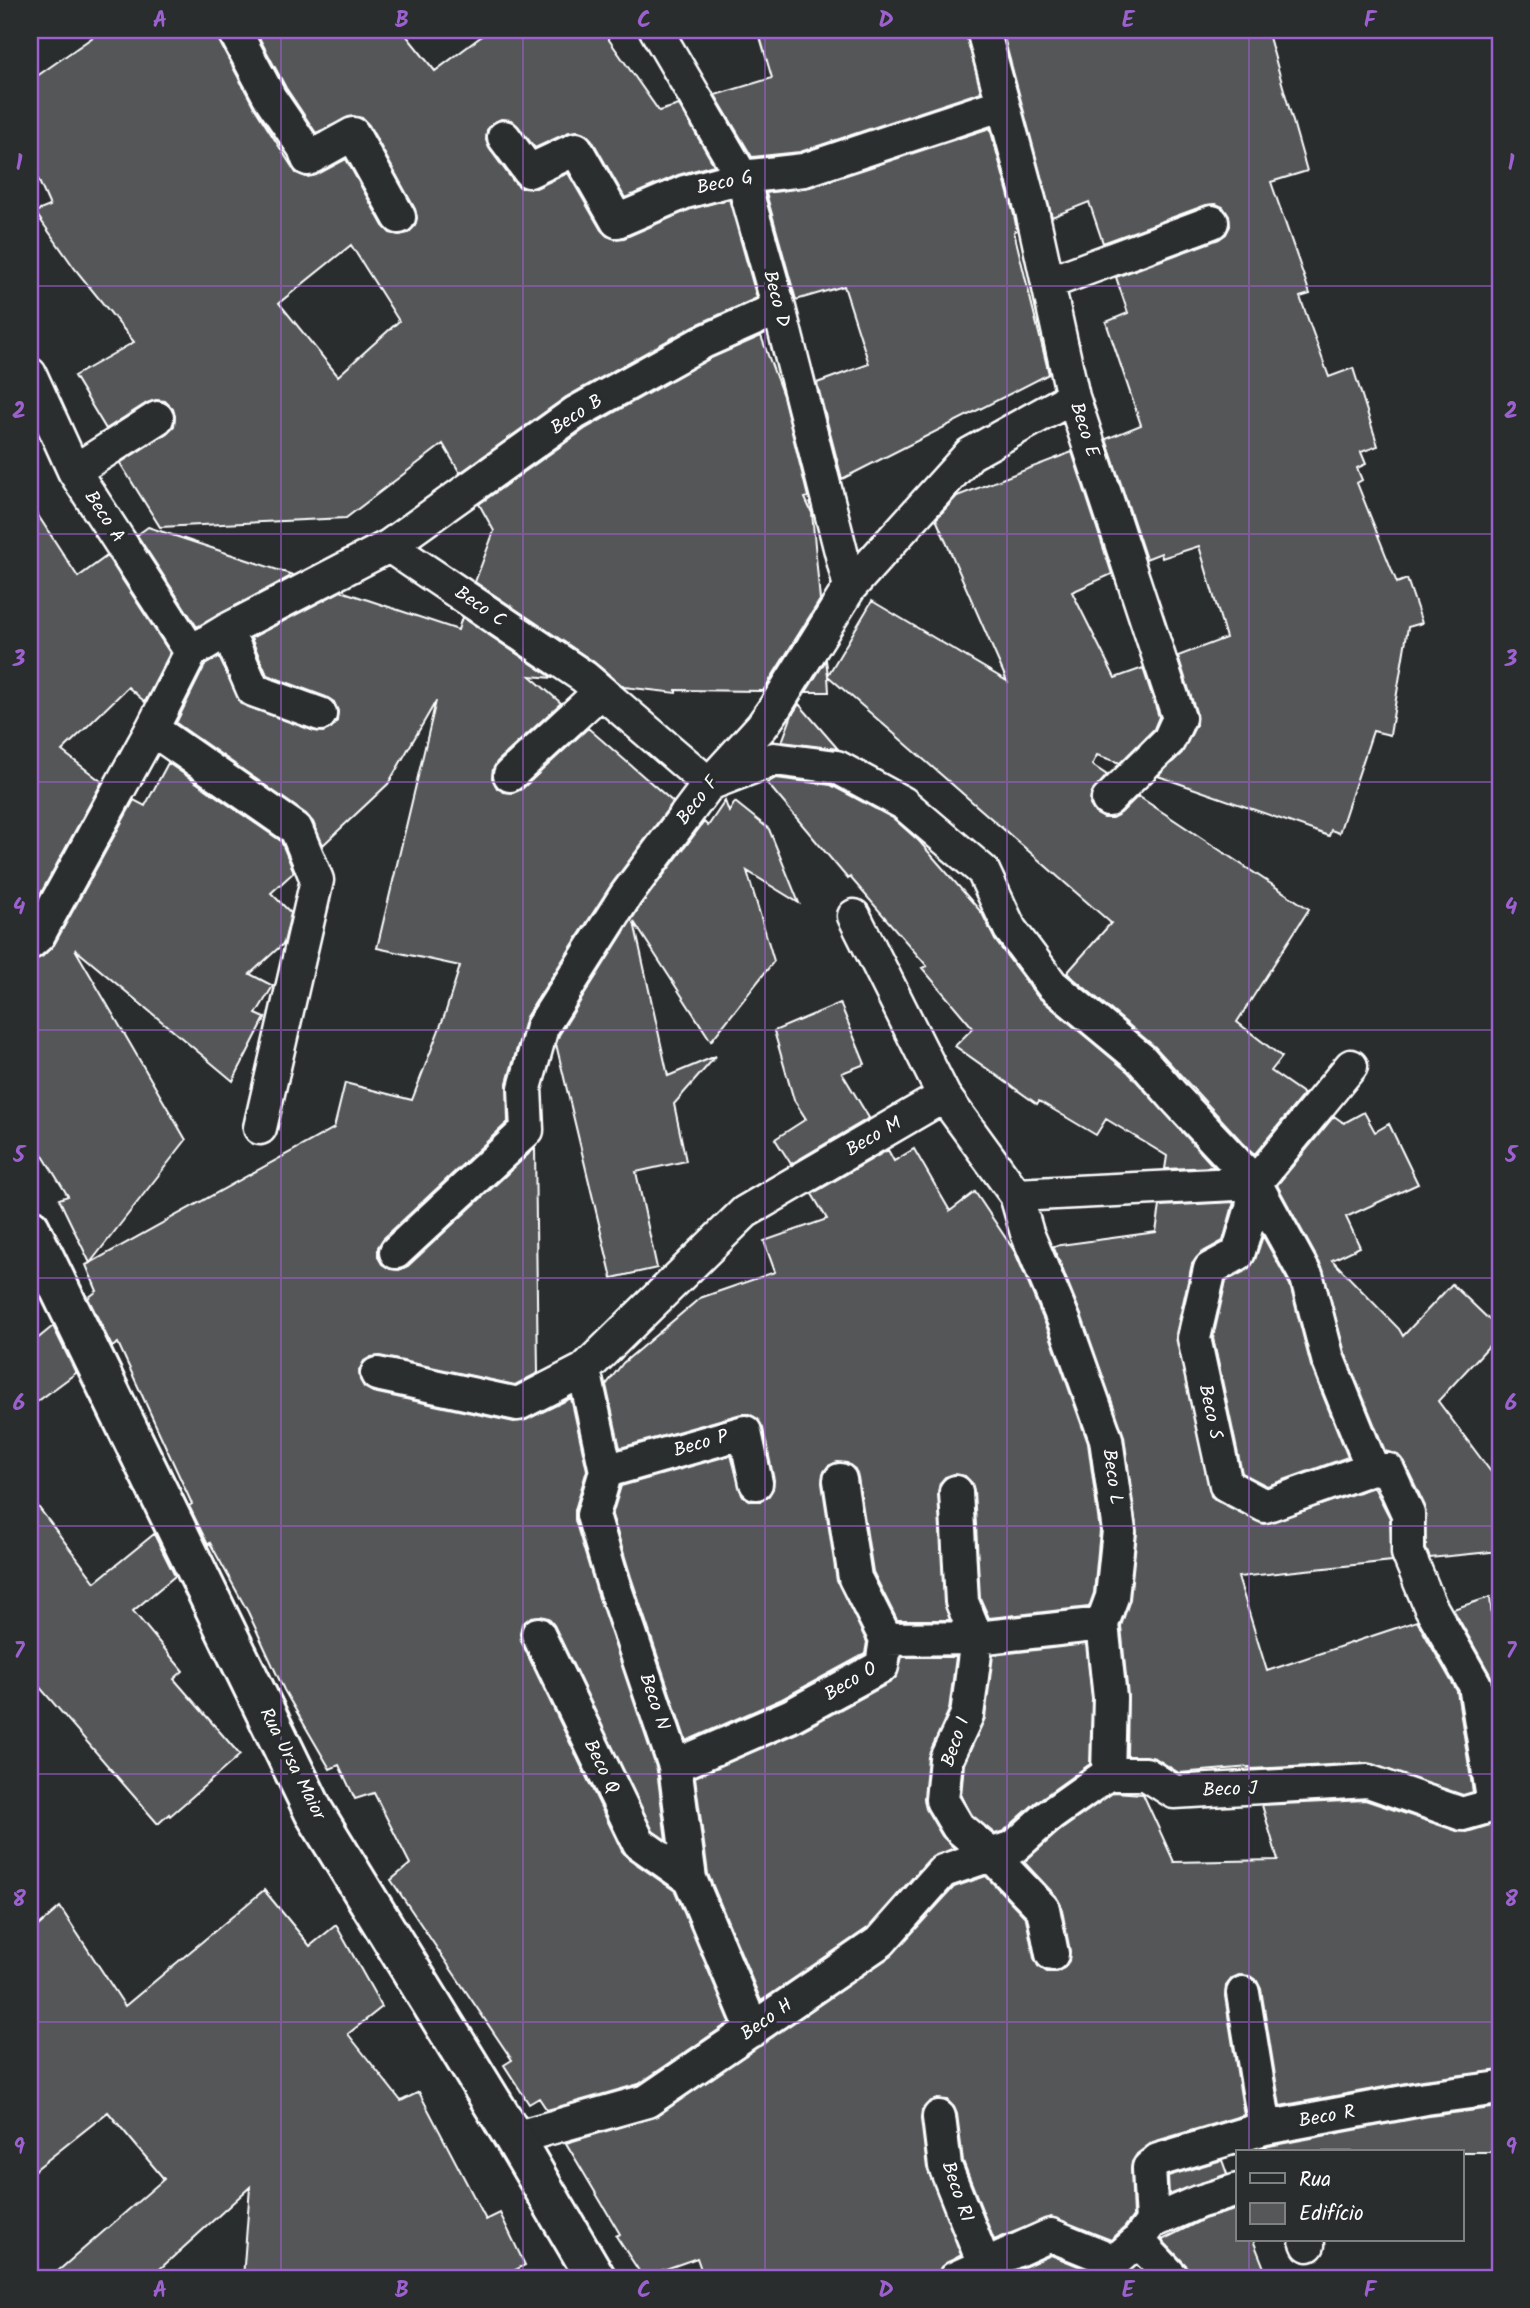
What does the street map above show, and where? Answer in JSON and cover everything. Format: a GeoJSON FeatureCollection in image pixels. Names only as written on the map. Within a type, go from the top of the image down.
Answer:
{"type":"FeatureCollection","features":[{"type":"Feature","properties":{"kind":"street","name":"Rua Ursa Maior"},"geometry":{"type":"LineString","coordinates":[[30,1228],[314,1812],[596,2278]]}},
{"type":"Feature","properties":{"kind":"lane"},"geometry":{"type":"LineString","coordinates":[[234,30],[270,98],[309,159],[353,134],[399,216]]}},
{"type":"Feature","properties":{"kind":"lane","name":"Beco D"},"geometry":{"type":"LineString","coordinates":[[656,30],[742,177],[779,308],[850,587]]}},
{"type":"Feature","properties":{"kind":"lane","name":"Beco E"},"geometry":{"type":"LineString","coordinates":[[983,30],[1032,211],[1073,397],[1179,718],[1169,740],[1108,800]]}},
{"type":"Feature","properties":{"kind":"lane","name":"Beco G"},"geometry":{"type":"LineString","coordinates":[[504,137],[529,171],[576,149],[617,221],[685,192],[742,177],[804,170],[1003,104]]}},
{"type":"Feature","properties":{"kind":"lane"},"geometry":{"type":"LineString","coordinates":[[1048,284],[1212,222]]}},
{"type":"Feature","properties":{"kind":"lane","name":"Beco B"},"geometry":{"type":"LineString","coordinates":[[389,546],[575,413],[704,342],[779,308]]}},
{"type":"Feature","properties":{"kind":"lane","name":"Beco A"},"geometry":{"type":"LineString","coordinates":[[30,374],[74,471],[191,652]]}},
{"type":"Feature","properties":{"kind":"lane","name":"Beco F"},"geometry":{"type":"LineString","coordinates":[[396,1252],[527,1130],[525,1088],[542,1027],[626,895],[709,784],[768,717],[850,587],[970,454],[1073,397]]}},
{"type":"Feature","properties":{"kind":"lane"},"geometry":{"type":"LineString","coordinates":[[74,471],[158,418]]}},
{"type":"Feature","properties":{"kind":"lane"},"geometry":{"type":"LineString","coordinates":[[30,943],[38,936],[152,729],[191,652],[227,630],[389,546]]}},
{"type":"Feature","properties":{"kind":"lane","name":"Beco C"},"geometry":{"type":"LineString","coordinates":[[389,546],[584,677],[709,784]]}},
{"type":"Feature","properties":{"kind":"lane"},"geometry":{"type":"LineString","coordinates":[[227,630],[253,690],[320,714]]}},
{"type":"Feature","properties":{"kind":"lane"},"geometry":{"type":"LineString","coordinates":[[510,775],[600,692]]}},
{"type":"Feature","properties":{"kind":"lane"},"geometry":{"type":"LineString","coordinates":[[152,729],[296,829],[317,880],[260,1128]]}},
{"type":"Feature","properties":{"kind":"lane"},"geometry":{"type":"LineString","coordinates":[[709,784],[774,759],[836,767],[903,803],[983,871],[1010,929],[1052,985],[1141,1059],[1255,1183],[1307,1278],[1328,1359],[1372,1468]]}},
{"type":"Feature","properties":{"kind":"lane"},"geometry":{"type":"LineString","coordinates":[[854,916],[944,1096],[1016,1195],[1255,1183],[1351,1066]]}},
{"type":"Feature","properties":{"kind":"lane","name":"Beco M"},"geometry":{"type":"LineString","coordinates":[[377,1374],[518,1404],[584,1370],[745,1212],[944,1096]]}},
{"type":"Feature","properties":{"kind":"lane","name":"Beco S"},"geometry":{"type":"LineString","coordinates":[[1255,1183],[1252,1209],[1238,1254],[1210,1269],[1194,1338],[1226,1485],[1265,1506],[1372,1468]]}},
{"type":"Feature","properties":{"kind":"lane","name":"Beco L"},"geometry":{"type":"LineString","coordinates":[[1016,1195],[1027,1233],[1065,1323],[1106,1439],[1119,1531],[1112,1597],[1102,1624],[1110,1698],[1108,1774]]}},
{"type":"Feature","properties":{"kind":"lane","name":"Beco N"},"geometry":{"type":"LineString","coordinates":[[584,1370],[606,1471],[593,1515],[613,1583],[675,1766],[690,1879],[753,2030]]}},
{"type":"Feature","properties":{"kind":"lane","name":"Beco P"},"geometry":{"type":"LineString","coordinates":[[606,1471],[745,1432],[756,1483]]}},
{"type":"Feature","properties":{"kind":"lane","name":"Beco J"},"geometry":{"type":"LineString","coordinates":[[1108,1774],[1146,1774],[1174,1792],[1368,1781],[1462,1814],[1494,1805],[1475,1685],[1430,1606],[1408,1553],[1408,1514],[1388,1470],[1372,1468]]}},
{"type":"Feature","properties":{"kind":"lane"},"geometry":{"type":"LineString","coordinates":[[839,1480],[855,1578],[886,1639]]}},
{"type":"Feature","properties":{"kind":"lane"},"geometry":{"type":"LineString","coordinates":[[956,1492],[962,1602],[977,1638]]}},
{"type":"Feature","properties":{"kind":"lane","name":"Beco O"},"geometry":{"type":"LineString","coordinates":[[675,1766],[790,1716],[882,1665],[886,1639],[977,1638],[1102,1624]]}},
{"type":"Feature","properties":{"kind":"lane","name":"Beco Q"},"geometry":{"type":"LineString","coordinates":[[538,1634],[639,1843],[690,1879]]}},
{"type":"Feature","properties":{"kind":"lane","name":"Beco I"},"geometry":{"type":"LineString","coordinates":[[977,1638],[967,1715],[946,1759],[942,1800],[958,1827],[1043,1909],[1052,1954]]}},
{"type":"Feature","properties":{"kind":"lane"},"geometry":{"type":"LineString","coordinates":[[990,1855],[1014,1847],[1046,1818],[1108,1774]]}},
{"type":"Feature","properties":{"kind":"lane","name":"Beco H"},"geometry":{"type":"LineString","coordinates":[[513,2138],[647,2101],[881,1941],[943,1871],[990,1855]]}},
{"type":"Feature","properties":{"kind":"lane"},"geometry":{"type":"LineString","coordinates":[[1243,1993],[1265,2128]]}},
{"type":"Feature","properties":{"kind":"lane","name":"Beco R"},"geometry":{"type":"LineString","coordinates":[[1129,2251],[1149,2168],[1158,2160],[1265,2128],[1426,2098],[1500,2088]]}},
{"type":"Feature","properties":{"kind":"lane","name":"Beco R1"},"geometry":{"type":"LineString","coordinates":[[939,2116],[945,2166],[984,2264]]}},
{"type":"Feature","properties":{"kind":"lane"},"geometry":{"type":"LineString","coordinates":[[1129,2251],[1198,2202],[1236,2191]]}},
{"type":"Feature","properties":{"kind":"lane"},"geometry":{"type":"LineString","coordinates":[[955,2278],[1051,2235],[1129,2251],[1173,2278]]}},
{"type":"Feature","properties":{"kind":"building"},"geometry":{"type":"Polygon","coordinates":[[[103,30],[216,30],[218,39],[254,107],[296,173],[306,177],[316,175],[346,159],[383,226],[390,233],[399,235],[408,233],[415,226],[415,209],[369,125],[362,118],[353,116],[316,133],[286,88],[255,30],[402,30],[435,71],[490,30],[602,30],[659,111],[679,105],[714,165],[678,175],[625,198],[592,140],[585,133],[569,132],[535,148],[511,120],[501,119],[487,130],[489,148],[521,188],[536,188],[568,173],[601,230],[615,239],[624,238],[691,209],[729,199],[757,298],[694,326],[566,397],[460,473],[443,444],[346,518],[160,527],[120,463],[174,426],[173,409],[165,401],[156,400],[106,429],[74,376],[134,342],[75,269],[35,212],[50,206],[30,161],[30,81],[103,30]],[[351,245],[279,303],[338,376],[399,321],[351,245]]]}},
{"type":"Feature","properties":{"kind":"building"},"geometry":{"type":"Polygon","coordinates":[[[758,30],[965,30],[981,92],[800,152],[752,157],[715,95],[772,78],[758,30]]]}},
{"type":"Feature","properties":{"kind":"building"},"geometry":{"type":"Polygon","coordinates":[[[1002,30],[1267,30],[1307,171],[1271,182],[1310,294],[1300,297],[1329,377],[1353,368],[1378,446],[1361,452],[1366,464],[1357,468],[1362,480],[1357,483],[1397,583],[1407,579],[1422,623],[1408,627],[1390,735],[1373,731],[1339,833],[1331,830],[1329,836],[1158,776],[1182,753],[1196,725],[1196,712],[1178,656],[1226,638],[1199,546],[1162,558],[1161,553],[1146,559],[1106,439],[1141,425],[1106,322],[1128,313],[1116,277],[1219,239],[1226,234],[1230,226],[1229,216],[1223,207],[1216,204],[1206,205],[1103,243],[1089,202],[1052,217],[1002,30]]]}},
{"type":"Feature","properties":{"kind":"building"},"geometry":{"type":"Polygon","coordinates":[[[990,128],[1014,215],[1017,230],[1014,232],[1049,374],[842,479],[817,383],[869,364],[844,286],[796,300],[766,193],[810,187],[990,128]]]}},
{"type":"Feature","properties":{"kind":"building"},"geometry":{"type":"Polygon","coordinates":[[[761,336],[783,396],[808,497],[805,498],[812,513],[820,600],[763,691],[676,690],[676,693],[624,687],[594,662],[475,582],[494,531],[479,504],[585,429],[711,358],[761,336]]]}},
{"type":"Feature","properties":{"kind":"building"},"geometry":{"type":"Polygon","coordinates":[[[1072,452],[1112,574],[1072,592],[1115,678],[1143,668],[1159,717],[1154,729],[1120,763],[1097,755],[1092,765],[1107,775],[1091,794],[1090,805],[1095,813],[1104,818],[1112,818],[1138,796],[1309,909],[1237,1022],[1282,1057],[1271,1071],[1304,1094],[1254,1155],[1155,1047],[1067,973],[1111,923],[828,676],[829,692],[806,692],[826,660],[828,675],[872,601],[1007,681],[936,519],[957,496],[1072,452]]]}},
{"type":"Feature","properties":{"kind":"building"},"geometry":{"type":"Polygon","coordinates":[[[30,503],[78,577],[107,556],[170,653],[145,702],[128,687],[62,751],[102,782],[30,913],[30,503]]]}},
{"type":"Feature","properties":{"kind":"building"},"geometry":{"type":"Polygon","coordinates":[[[148,527],[293,575],[197,627],[137,535],[148,527]]]}},
{"type":"Feature","properties":{"kind":"building"},"geometry":{"type":"Polygon","coordinates":[[[341,591],[458,630],[462,617],[553,678],[530,676],[561,703],[497,762],[492,778],[497,788],[513,793],[522,789],[588,728],[673,802],[611,885],[526,1017],[507,1083],[508,1122],[383,1239],[378,1247],[378,1257],[382,1264],[399,1270],[408,1266],[535,1148],[538,1373],[515,1385],[380,1356],[364,1361],[359,1371],[364,1387],[373,1392],[514,1422],[526,1420],[571,1398],[587,1470],[575,1510],[575,1520],[657,1770],[666,1840],[653,1831],[554,1625],[548,1618],[531,1617],[522,1624],[521,1641],[622,1851],[675,1891],[730,2022],[639,2084],[547,2110],[539,2098],[529,2104],[504,2065],[512,2060],[391,1880],[410,1864],[374,1793],[355,1799],[339,1765],[330,1769],[284,1690],[248,1612],[210,1543],[208,1545],[189,1506],[192,1504],[118,1343],[112,1347],[88,1298],[97,1291],[86,1265],[334,1128],[345,1083],[412,1100],[460,966],[377,948],[436,701],[388,784],[323,845],[313,822],[306,814],[176,723],[205,665],[219,657],[241,704],[314,731],[323,732],[331,728],[337,721],[338,711],[334,702],[267,675],[251,638],[341,591]]]}},
{"type":"Feature","properties":{"kind":"building"},"geometry":{"type":"Polygon","coordinates":[[[799,704],[838,749],[782,742],[799,704]]]}},
{"type":"Feature","properties":{"kind":"building"},"geometry":{"type":"Polygon","coordinates":[[[168,763],[281,841],[294,872],[271,893],[291,913],[284,943],[250,974],[273,986],[256,1014],[265,1018],[233,1081],[75,949],[186,1140],[90,1263],[59,1199],[68,1196],[30,1135],[30,961],[42,957],[54,945],[134,800],[145,806],[168,763]]]}},
{"type":"Feature","properties":{"kind":"building"},"geometry":{"type":"Polygon","coordinates":[[[776,778],[831,785],[893,818],[919,841],[982,913],[995,940],[1037,996],[1128,1072],[1214,1167],[1165,1169],[1167,1156],[1106,1119],[1096,1135],[1039,1101],[1037,1104],[955,1046],[973,1028],[922,968],[927,966],[850,877],[848,879],[767,783],[776,778]]]}},
{"type":"Feature","properties":{"kind":"building"},"geometry":{"type":"Polygon","coordinates":[[[725,801],[729,812],[735,802],[769,829],[799,903],[747,871],[774,961],[711,1041],[634,922],[668,1076],[716,1056],[674,1104],[686,1161],[636,1172],[657,1268],[612,1278],[556,1044],[559,1035],[641,905],[704,822],[708,826],[725,801]]]}},
{"type":"Feature","properties":{"kind":"building"},"geometry":{"type":"Polygon","coordinates":[[[840,1003],[865,1064],[842,1073],[869,1118],[791,1164],[775,1139],[806,1119],[794,1100],[774,1031],[840,1003]]]}},
{"type":"Feature","properties":{"kind":"building"},"geometry":{"type":"Polygon","coordinates":[[[1364,1112],[1375,1132],[1389,1124],[1418,1184],[1346,1217],[1360,1247],[1332,1260],[1403,1336],[1452,1284],[1500,1330],[1500,1334],[1438,1401],[1500,1484],[1500,1551],[1430,1558],[1426,1549],[1425,1506],[1404,1462],[1398,1455],[1385,1451],[1345,1353],[1323,1269],[1277,1185],[1334,1116],[1344,1123],[1364,1112]]]}},
{"type":"Feature","properties":{"kind":"building"},"geometry":{"type":"Polygon","coordinates":[[[914,1149],[950,1211],[975,1192],[1015,1252],[1048,1330],[1088,1443],[1100,1531],[1094,1593],[1089,1607],[989,1618],[980,1598],[974,1490],[972,1483],[965,1476],[954,1474],[945,1477],[940,1483],[938,1493],[944,1603],[950,1620],[897,1620],[873,1572],[855,1469],[847,1463],[837,1462],[828,1466],[823,1473],[822,1483],[837,1581],[867,1642],[865,1654],[782,1699],[686,1741],[612,1515],[621,1486],[731,1455],[742,1495],[751,1501],[761,1501],[768,1497],[774,1480],[763,1428],[758,1419],[749,1414],[741,1414],[620,1448],[606,1385],[623,1363],[700,1298],[775,1272],[764,1241],[827,1219],[812,1194],[888,1150],[894,1161],[914,1149]]]}},
{"type":"Feature","properties":{"kind":"building"},"geometry":{"type":"Polygon","coordinates":[[[1234,1202],[1223,1241],[1201,1253],[1192,1264],[1176,1334],[1211,1496],[1264,1524],[1374,1487],[1390,1518],[1392,1561],[1238,1577],[1267,1671],[1417,1621],[1457,1691],[1473,1792],[1463,1795],[1367,1763],[1250,1767],[1179,1773],[1155,1758],[1127,1756],[1128,1696],[1121,1626],[1130,1599],[1137,1533],[1124,1436],[1082,1317],[1053,1246],[1156,1232],[1160,1206],[1234,1202]]]}},
{"type":"Feature","properties":{"kind":"building"},"geometry":{"type":"Polygon","coordinates":[[[1263,1236],[1290,1285],[1311,1366],[1348,1457],[1267,1486],[1242,1473],[1213,1338],[1226,1281],[1247,1270],[1255,1260],[1263,1236]]]}},
{"type":"Feature","properties":{"kind":"building"},"geometry":{"type":"Polygon","coordinates":[[[53,1326],[76,1373],[30,1407],[30,1345],[53,1326]]]}},
{"type":"Feature","properties":{"kind":"building"},"geometry":{"type":"Polygon","coordinates":[[[30,1496],[95,1582],[154,1534],[175,1576],[133,1611],[183,1671],[174,1679],[240,1755],[158,1824],[30,1676],[30,1496]]]}},
{"type":"Feature","properties":{"kind":"building"},"geometry":{"type":"Polygon","coordinates":[[[1490,1597],[1500,1727],[1491,1676],[1453,1609],[1490,1597]]]}},
{"type":"Feature","properties":{"kind":"building"},"geometry":{"type":"Polygon","coordinates":[[[1086,1644],[1092,1699],[1090,1764],[1035,1803],[1004,1831],[995,1834],[972,1815],[961,1796],[964,1764],[985,1718],[993,1655],[1086,1644]]]}},
{"type":"Feature","properties":{"kind":"building"},"geometry":{"type":"Polygon","coordinates":[[[902,1657],[956,1657],[949,1710],[928,1757],[924,1798],[926,1809],[942,1836],[954,1848],[929,1859],[869,1927],[761,2001],[708,1874],[695,1777],[797,1733],[891,1682],[897,1676],[902,1657]]]}},
{"type":"Feature","properties":{"kind":"building"},"geometry":{"type":"Polygon","coordinates":[[[1114,1792],[1143,1794],[1174,1862],[1278,1860],[1262,1805],[1365,1800],[1467,1832],[1500,1822],[1500,2070],[1423,2080],[1280,2106],[1261,1989],[1257,1981],[1250,1976],[1239,1975],[1232,1978],[1226,1986],[1225,1996],[1244,2115],[1153,2142],[1137,2154],[1131,2169],[1133,2216],[1111,2240],[1051,2217],[994,2240],[963,2161],[957,2114],[947,2100],[937,2099],[929,2102],[922,2110],[927,2168],[961,2255],[941,2267],[937,2278],[704,2278],[697,2258],[643,2277],[616,2236],[620,2234],[566,2143],[657,2116],[891,1956],[954,1887],[986,1876],[1026,1918],[1038,1966],[1047,1972],[1064,1968],[1069,1961],[1070,1951],[1061,1905],[1024,1862],[1058,1832],[1114,1792]]]}},
{"type":"Feature","properties":{"kind":"building"},"geometry":{"type":"Polygon","coordinates":[[[264,1890],[310,1946],[336,1925],[382,2007],[348,2034],[401,2101],[419,2092],[486,2220],[500,2213],[525,2265],[500,2278],[243,2278],[250,2187],[150,2278],[50,2278],[164,2179],[108,2112],[30,2174],[30,1933],[60,1907],[125,2006],[264,1890]]]}},
{"type":"Feature","properties":{"kind":"building"},"geometry":{"type":"Polygon","coordinates":[[[1500,2107],[1500,2152],[1255,2150],[1269,2146],[1429,2116],[1500,2107]]]}},
{"type":"Feature","properties":{"kind":"building"},"geometry":{"type":"Polygon","coordinates":[[[1222,2160],[1227,2174],[1169,2195],[1168,2176],[1222,2160]]]}},
{"type":"Feature","properties":{"kind":"building"},"geometry":{"type":"Polygon","coordinates":[[[1236,2210],[1236,2242],[1254,2242],[1268,2278],[1191,2278],[1186,2265],[1162,2240],[1204,2219],[1236,2210]]]}},
{"type":"Feature","properties":{"kind":"building"},"geometry":{"type":"Polygon","coordinates":[[[1051,2255],[1108,2278],[999,2278],[1051,2255]]]}}]}
